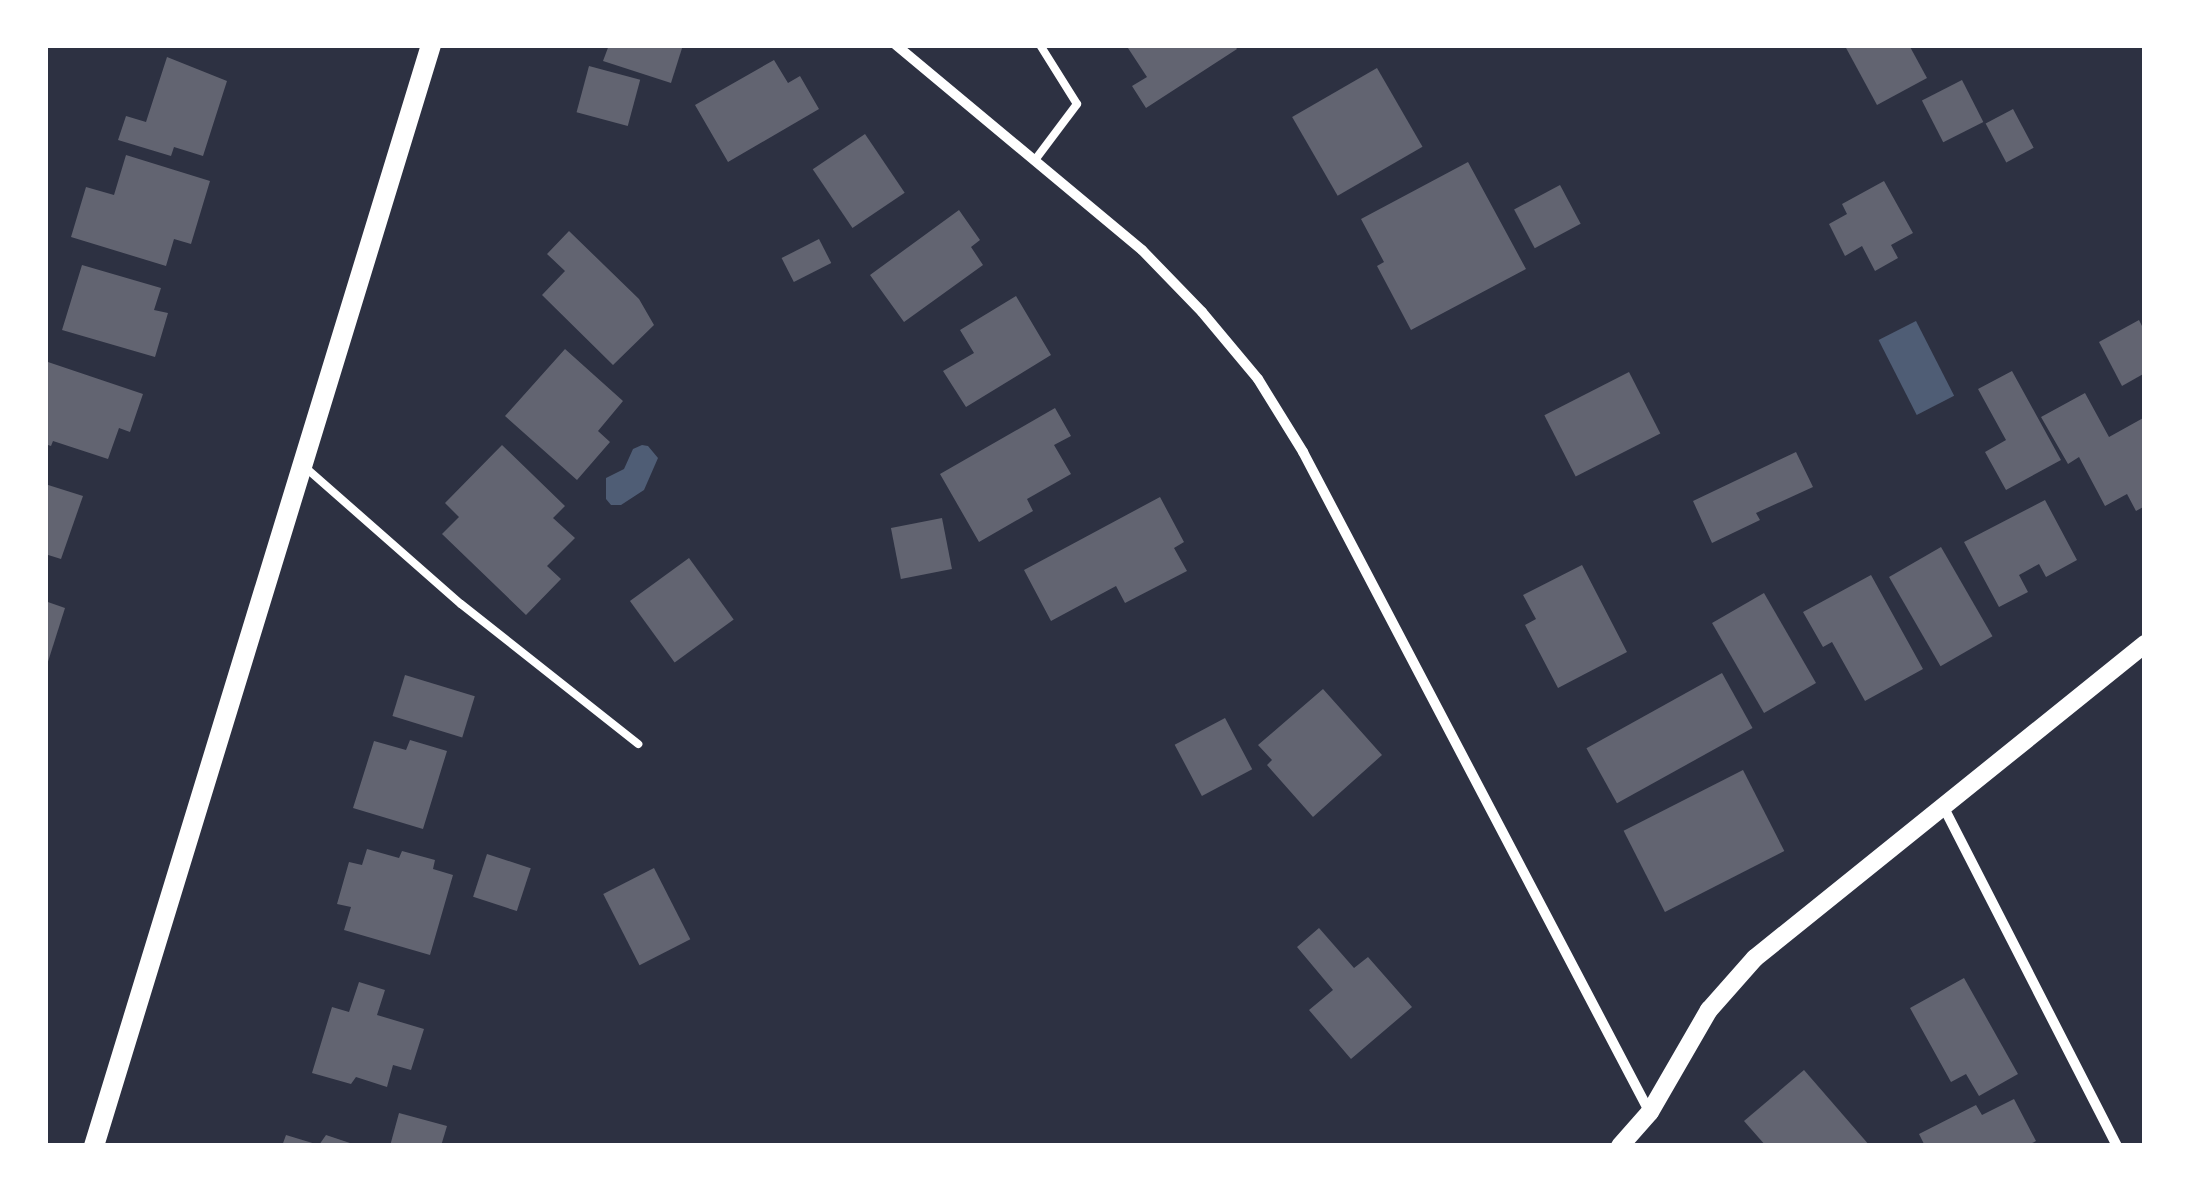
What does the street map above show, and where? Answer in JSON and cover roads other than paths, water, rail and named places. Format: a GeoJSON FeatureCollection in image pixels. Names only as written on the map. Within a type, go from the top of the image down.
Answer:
{"type":"FeatureCollection","features":[{"type":"Feature","properties":{"kind":"main road"},"geometry":{"type":"LineString","coordinates":[[94,1146],[431,45]]}},
{"type":"Feature","properties":{"kind":"street"},"geometry":{"type":"LineString","coordinates":[[896,45],[1142,250],[1202,312],[1258,379],[1304,452],[1650,1112]]}},
{"type":"Feature","properties":{"kind":"street"},"geometry":{"type":"LineString","coordinates":[[1620,1146],[1650,1112],[1709,1010],[1755,958],[2145,644]]}},
{"type":"Feature","properties":{"kind":"street"},"geometry":{"type":"LineString","coordinates":[[1943,806],[2117,1146]]}},
{"type":"Feature","properties":{"kind":"lane"},"geometry":{"type":"LineString","coordinates":[[1034,160],[1077,104],[1040,45]]}},
{"type":"Feature","properties":{"kind":"lane"},"geometry":{"type":"LineString","coordinates":[[302,465],[460,604],[638,744]]}},
{"type":"Feature","properties":{"kind":"water"},"geometry":{"type":"Polygon","coordinates":[[[1916,321],[1954,396],[1917,415],[1879,340],[1916,321]]]}},
{"type":"Feature","properties":{"kind":"water"},"geometry":{"type":"Polygon","coordinates":[[[648,446],[658,458],[644,490],[621,505],[611,505],[606,499],[606,478],[624,469],[633,449],[648,446]]]}}]}
